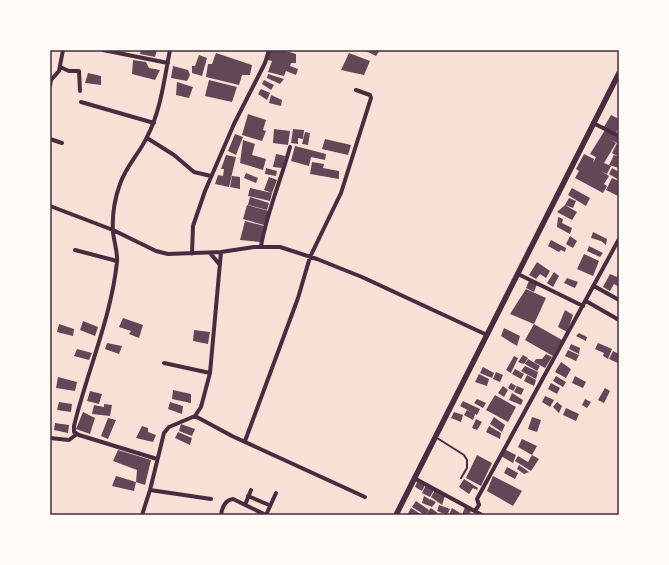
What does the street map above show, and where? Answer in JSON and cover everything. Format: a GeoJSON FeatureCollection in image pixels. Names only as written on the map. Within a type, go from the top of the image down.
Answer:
{"type":"FeatureCollection","features":[{"type":"Feature","properties":{"kind":"main road"},"geometry":{"type":"LineString","coordinates":[[396,515],[619,73]]}},
{"type":"Feature","properties":{"kind":"street"},"geometry":{"type":"LineString","coordinates":[[50,86],[51,80],[60,67],[63,50]]}},
{"type":"Feature","properties":{"kind":"street"},"geometry":{"type":"LineString","coordinates":[[102,50],[168,63]]}},
{"type":"Feature","properties":{"kind":"street"},"geometry":{"type":"LineString","coordinates":[[157,459],[77,434],[74,432],[74,426],[109,303],[117,261],[113,230],[114,208],[119,184],[129,164],[147,138],[154,123],[163,95],[170,50]]}},
{"type":"Feature","properties":{"kind":"street"},"geometry":{"type":"LineString","coordinates":[[192,254],[193,226],[234,124],[265,63],[268,50]]}},
{"type":"Feature","properties":{"kind":"street"},"geometry":{"type":"LineString","coordinates":[[60,67],[69,71],[79,71],[80,90]]}},
{"type":"Feature","properties":{"kind":"street"},"geometry":{"type":"LineString","coordinates":[[245,441],[313,258],[341,193],[371,98],[370,95],[356,90]]}},
{"type":"Feature","properties":{"kind":"street"},"geometry":{"type":"LineString","coordinates":[[81,102],[154,123]]}},
{"type":"Feature","properties":{"kind":"street"},"geometry":{"type":"LineString","coordinates":[[594,124],[619,136]]}},
{"type":"Feature","properties":{"kind":"street"},"geometry":{"type":"LineString","coordinates":[[147,138],[174,155],[194,172],[212,176]]}},
{"type":"Feature","properties":{"kind":"street"},"geometry":{"type":"LineString","coordinates":[[50,139],[62,142]]}},
{"type":"Feature","properties":{"kind":"street"},"geometry":{"type":"LineString","coordinates":[[261,246],[272,199],[284,171],[290,147]]}},
{"type":"Feature","properties":{"kind":"street"},"geometry":{"type":"LineString","coordinates":[[50,206],[113,230],[156,251],[168,254],[210,254],[242,247],[280,247],[362,277],[487,335]]}},
{"type":"Feature","properties":{"kind":"street"},"geometry":{"type":"LineString","coordinates":[[477,508],[476,500],[497,460],[619,239]]}},
{"type":"Feature","properties":{"kind":"street"},"geometry":{"type":"LineString","coordinates":[[75,250],[117,261]]}},
{"type":"Feature","properties":{"kind":"street"},"geometry":{"type":"LineString","coordinates":[[142,515],[150,490],[164,433],[169,427],[195,416],[201,407],[210,373],[221,252]]}},
{"type":"Feature","properties":{"kind":"street"},"geometry":{"type":"LineString","coordinates":[[210,254],[220,265]]}},
{"type":"Feature","properties":{"kind":"street"},"geometry":{"type":"LineString","coordinates":[[518,274],[583,306]]}},
{"type":"Feature","properties":{"kind":"street"},"geometry":{"type":"LineString","coordinates":[[594,286],[619,300]]}},
{"type":"Feature","properties":{"kind":"street"},"geometry":{"type":"LineString","coordinates":[[586,301],[619,320]]}},
{"type":"Feature","properties":{"kind":"street"},"geometry":{"type":"LineString","coordinates":[[164,363],[210,373]]}},
{"type":"Feature","properties":{"kind":"street"},"geometry":{"type":"LineString","coordinates":[[195,416],[365,497]]}},
{"type":"Feature","properties":{"kind":"street"},"geometry":{"type":"LineString","coordinates":[[50,438],[69,440],[77,434]]}},
{"type":"Feature","properties":{"kind":"street"},"geometry":{"type":"LineString","coordinates":[[415,477],[477,508],[482,515]]}},
{"type":"Feature","properties":{"kind":"street"},"geometry":{"type":"LineString","coordinates":[[150,490],[211,500]]}},
{"type":"Feature","properties":{"kind":"street"},"geometry":{"type":"LineString","coordinates":[[245,505],[251,490]]}},
{"type":"Feature","properties":{"kind":"street"},"geometry":{"type":"LineString","coordinates":[[221,515],[222,509],[230,499],[266,515],[269,505],[276,493]]}},
{"type":"Feature","properties":{"kind":"street"},"geometry":{"type":"LineString","coordinates":[[248,496],[269,505]]}},
{"type":"Feature","properties":{"kind":"lane"},"geometry":{"type":"LineString","coordinates":[[436,438],[464,455],[467,460],[466,468],[461,478]]}},
{"type":"Feature","properties":{"kind":"building"},"geometry":{"type":"Polygon","coordinates":[[[141,50],[157,50],[155,57],[140,54],[141,50]]]}},
{"type":"Feature","properties":{"kind":"building"},"geometry":{"type":"Polygon","coordinates":[[[270,50],[283,50],[296,54],[296,63],[291,63],[290,66],[298,69],[296,75],[286,71],[284,76],[268,72],[272,61],[267,60],[270,50]]]}},
{"type":"Feature","properties":{"kind":"building"},"geometry":{"type":"Polygon","coordinates":[[[364,50],[380,50],[376,56],[364,50]]]}},
{"type":"Feature","properties":{"kind":"building"},"geometry":{"type":"Polygon","coordinates":[[[216,53],[252,65],[250,75],[242,75],[239,85],[206,77],[208,64],[212,64],[216,53]]]}},
{"type":"Feature","properties":{"kind":"building"},"geometry":{"type":"Polygon","coordinates":[[[349,53],[370,61],[364,75],[341,70],[349,53]]]}},
{"type":"Feature","properties":{"kind":"building"},"geometry":{"type":"Polygon","coordinates":[[[199,55],[207,58],[202,76],[192,73],[192,66],[195,66],[199,55]]]}},
{"type":"Feature","properties":{"kind":"building"},"geometry":{"type":"Polygon","coordinates":[[[133,60],[146,62],[149,68],[160,70],[155,80],[132,74],[133,60]]]}},
{"type":"Feature","properties":{"kind":"building"},"geometry":{"type":"Polygon","coordinates":[[[173,66],[188,70],[190,75],[187,81],[171,78],[173,66]]]}},
{"type":"Feature","properties":{"kind":"building"},"geometry":{"type":"Polygon","coordinates":[[[88,73],[101,76],[101,85],[85,83],[88,73]]]}},
{"type":"Feature","properties":{"kind":"building"},"geometry":{"type":"Polygon","coordinates":[[[268,74],[284,79],[280,84],[267,78],[268,74]]]}},
{"type":"Feature","properties":{"kind":"building"},"geometry":{"type":"Polygon","coordinates":[[[209,80],[237,87],[232,102],[205,96],[209,80]]]}},
{"type":"Feature","properties":{"kind":"building"},"geometry":{"type":"Polygon","coordinates":[[[264,80],[274,85],[271,90],[262,84],[264,80]]]}},
{"type":"Feature","properties":{"kind":"building"},"geometry":{"type":"Polygon","coordinates":[[[177,82],[193,87],[189,98],[176,95],[177,82]]]}},
{"type":"Feature","properties":{"kind":"building"},"geometry":{"type":"Polygon","coordinates":[[[261,89],[270,93],[267,100],[258,94],[261,89]]]}},
{"type":"Feature","properties":{"kind":"building"},"geometry":{"type":"Polygon","coordinates":[[[271,95],[282,100],[281,106],[269,103],[271,95]]]}},
{"type":"Feature","properties":{"kind":"building"},"geometry":{"type":"Polygon","coordinates":[[[248,114],[266,120],[263,130],[266,131],[262,141],[242,135],[248,114]]]}},
{"type":"Feature","properties":{"kind":"building"},"geometry":{"type":"Polygon","coordinates":[[[611,115],[619,119],[619,127],[616,133],[604,127],[611,115]]]}},
{"type":"Feature","properties":{"kind":"building"},"geometry":{"type":"Polygon","coordinates":[[[274,129],[290,131],[288,145],[273,143],[274,129]]]}},
{"type":"Feature","properties":{"kind":"building"},"geometry":{"type":"Polygon","coordinates":[[[293,129],[304,130],[303,139],[298,138],[298,144],[291,143],[293,129]]]}},
{"type":"Feature","properties":{"kind":"building"},"geometry":{"type":"Polygon","coordinates":[[[605,130],[619,137],[619,157],[612,153],[617,143],[611,140],[616,143],[604,163],[611,166],[607,174],[601,171],[609,176],[604,184],[607,186],[603,193],[575,178],[579,171],[576,169],[584,154],[594,159],[593,163],[596,157],[590,154],[605,130]]]}},
{"type":"Feature","properties":{"kind":"building"},"geometry":{"type":"Polygon","coordinates":[[[305,132],[310,133],[308,145],[302,144],[305,132]]]}},
{"type":"Feature","properties":{"kind":"building"},"geometry":{"type":"Polygon","coordinates":[[[235,134],[243,137],[236,155],[228,151],[235,134]]]}},
{"type":"Feature","properties":{"kind":"building"},"geometry":{"type":"Polygon","coordinates":[[[325,139],[351,145],[348,155],[322,149],[325,139]]]}},
{"type":"Feature","properties":{"kind":"building"},"geometry":{"type":"Polygon","coordinates":[[[243,140],[255,144],[252,155],[266,159],[263,170],[240,163],[243,140]]]}},
{"type":"Feature","properties":{"kind":"building"},"geometry":{"type":"Polygon","coordinates":[[[295,146],[326,154],[325,160],[311,157],[309,166],[291,161],[295,146]]]}},
{"type":"Feature","properties":{"kind":"building"},"geometry":{"type":"Polygon","coordinates":[[[276,154],[285,156],[282,168],[273,167],[276,154]]]}},
{"type":"Feature","properties":{"kind":"building"},"geometry":{"type":"Polygon","coordinates":[[[226,155],[236,157],[229,187],[215,184],[218,175],[223,176],[224,169],[221,169],[226,155]]]}},
{"type":"Feature","properties":{"kind":"building"},"geometry":{"type":"Polygon","coordinates":[[[614,155],[619,157],[619,168],[609,165],[614,155]]]}},
{"type":"Feature","properties":{"kind":"building"},"geometry":{"type":"Polygon","coordinates":[[[312,162],[324,164],[323,168],[339,171],[339,179],[310,174],[312,162]]]}},
{"type":"Feature","properties":{"kind":"building"},"geometry":{"type":"Polygon","coordinates":[[[266,168],[277,171],[276,176],[265,174],[266,168]]]}},
{"type":"Feature","properties":{"kind":"building"},"geometry":{"type":"Polygon","coordinates":[[[612,168],[619,172],[619,180],[609,174],[612,168]]]}},
{"type":"Feature","properties":{"kind":"building"},"geometry":{"type":"Polygon","coordinates":[[[246,173],[258,178],[256,183],[244,178],[246,173]]]}},
{"type":"Feature","properties":{"kind":"building"},"geometry":{"type":"Polygon","coordinates":[[[232,176],[240,177],[240,189],[230,187],[232,176]]]}},
{"type":"Feature","properties":{"kind":"building"},"geometry":{"type":"Polygon","coordinates":[[[269,177],[277,180],[272,193],[264,190],[269,177]]]}},
{"type":"Feature","properties":{"kind":"building"},"geometry":{"type":"Polygon","coordinates":[[[612,178],[619,181],[618,196],[606,190],[612,178]]]}},
{"type":"Feature","properties":{"kind":"building"},"geometry":{"type":"Polygon","coordinates":[[[250,188],[272,193],[270,201],[248,196],[250,188]]]}},
{"type":"Feature","properties":{"kind":"building"},"geometry":{"type":"Polygon","coordinates":[[[572,188],[590,198],[586,206],[568,195],[572,188]]]}},
{"type":"Feature","properties":{"kind":"building"},"geometry":{"type":"Polygon","coordinates":[[[250,197],[269,203],[267,210],[248,205],[250,197]]]}},
{"type":"Feature","properties":{"kind":"building"},"geometry":{"type":"Polygon","coordinates":[[[569,198],[576,201],[573,208],[565,205],[569,198]]]}},
{"type":"Feature","properties":{"kind":"building"},"geometry":{"type":"Polygon","coordinates":[[[247,205],[269,211],[264,225],[243,219],[247,205]]]}},
{"type":"Feature","properties":{"kind":"building"},"geometry":{"type":"Polygon","coordinates":[[[565,205],[577,212],[572,220],[557,212],[565,205]]]}},
{"type":"Feature","properties":{"kind":"building"},"geometry":{"type":"Polygon","coordinates":[[[558,217],[563,219],[562,223],[572,228],[570,234],[557,227],[558,217]]]}},
{"type":"Feature","properties":{"kind":"building"},"geometry":{"type":"Polygon","coordinates":[[[245,221],[264,226],[260,242],[240,240],[245,221]]]}},
{"type":"Feature","properties":{"kind":"building"},"geometry":{"type":"Polygon","coordinates":[[[593,232],[607,239],[606,245],[601,241],[591,238],[593,232]]]}},
{"type":"Feature","properties":{"kind":"building"},"geometry":{"type":"Polygon","coordinates":[[[570,236],[577,241],[573,248],[566,244],[570,236]]]}},
{"type":"Feature","properties":{"kind":"building"},"geometry":{"type":"Polygon","coordinates":[[[551,240],[566,248],[565,252],[561,250],[559,252],[548,246],[551,240]]]}},
{"type":"Feature","properties":{"kind":"building"},"geometry":{"type":"Polygon","coordinates":[[[589,246],[603,253],[600,257],[587,251],[589,246]]]}},
{"type":"Feature","properties":{"kind":"building"},"geometry":{"type":"Polygon","coordinates":[[[584,254],[599,261],[593,276],[577,269],[584,254]]]}},
{"type":"Feature","properties":{"kind":"building"},"geometry":{"type":"Polygon","coordinates":[[[537,262],[550,271],[546,278],[540,274],[536,279],[529,275],[537,262]]]}},
{"type":"Feature","properties":{"kind":"building"},"geometry":{"type":"Polygon","coordinates":[[[619,271],[619,287],[614,284],[610,291],[603,287],[610,274],[617,277],[619,271]]]}},
{"type":"Feature","properties":{"kind":"building"},"geometry":{"type":"Polygon","coordinates":[[[554,272],[559,276],[553,287],[547,283],[554,272]]]}},
{"type":"Feature","properties":{"kind":"building"},"geometry":{"type":"Polygon","coordinates":[[[567,278],[578,282],[575,288],[564,283],[567,278]]]}},
{"type":"Feature","properties":{"kind":"building"},"geometry":{"type":"Polygon","coordinates":[[[529,281],[537,284],[534,292],[526,288],[529,281]]]}},
{"type":"Feature","properties":{"kind":"building"},"geometry":{"type":"Polygon","coordinates":[[[526,289],[546,298],[534,324],[510,314],[526,289]]]}},
{"type":"Feature","properties":{"kind":"building"},"geometry":{"type":"Polygon","coordinates":[[[565,310],[573,315],[567,332],[558,327],[565,310]]]}},
{"type":"Feature","properties":{"kind":"building"},"geometry":{"type":"Polygon","coordinates":[[[123,318],[143,325],[139,338],[129,334],[131,331],[119,327],[123,318]]]}},
{"type":"Feature","properties":{"kind":"building"},"geometry":{"type":"Polygon","coordinates":[[[83,321],[98,327],[95,336],[80,330],[83,321]]]}},
{"type":"Feature","properties":{"kind":"building"},"geometry":{"type":"Polygon","coordinates":[[[59,324],[74,329],[73,336],[57,332],[59,324]]]}},
{"type":"Feature","properties":{"kind":"building"},"geometry":{"type":"Polygon","coordinates":[[[534,324],[562,340],[553,356],[525,340],[534,324]]]}},
{"type":"Feature","properties":{"kind":"building"},"geometry":{"type":"Polygon","coordinates":[[[504,328],[520,336],[517,346],[501,336],[504,328]]]}},
{"type":"Feature","properties":{"kind":"building"},"geometry":{"type":"Polygon","coordinates":[[[194,330],[210,332],[208,344],[193,341],[194,330]]]}},
{"type":"Feature","properties":{"kind":"building"},"geometry":{"type":"Polygon","coordinates":[[[579,333],[587,337],[586,341],[576,336],[579,333]]]}},
{"type":"Feature","properties":{"kind":"building"},"geometry":{"type":"Polygon","coordinates":[[[107,343],[122,346],[119,354],[105,349],[107,343]]]}},
{"type":"Feature","properties":{"kind":"building"},"geometry":{"type":"Polygon","coordinates":[[[598,343],[612,349],[608,359],[603,356],[604,353],[595,349],[598,343]]]}},
{"type":"Feature","properties":{"kind":"building"},"geometry":{"type":"Polygon","coordinates":[[[571,344],[580,348],[579,354],[569,349],[571,344]]]}},
{"type":"Feature","properties":{"kind":"building"},"geometry":{"type":"Polygon","coordinates":[[[77,349],[92,353],[89,360],[74,356],[77,349]]]}},
{"type":"Feature","properties":{"kind":"building"},"geometry":{"type":"Polygon","coordinates":[[[568,350],[579,355],[576,361],[565,356],[568,350]]]}},
{"type":"Feature","properties":{"kind":"building"},"geometry":{"type":"Polygon","coordinates":[[[613,351],[619,354],[618,363],[609,359],[613,351]]]}},
{"type":"Feature","properties":{"kind":"building"},"geometry":{"type":"Polygon","coordinates":[[[546,354],[552,357],[545,368],[534,362],[536,359],[542,359],[546,354]]]}},
{"type":"Feature","properties":{"kind":"building"},"geometry":{"type":"Polygon","coordinates":[[[523,355],[528,358],[524,364],[518,362],[523,355]]]}},
{"type":"Feature","properties":{"kind":"building"},"geometry":{"type":"Polygon","coordinates":[[[514,356],[518,358],[511,373],[506,370],[514,356]]]}},
{"type":"Feature","properties":{"kind":"building"},"geometry":{"type":"Polygon","coordinates":[[[528,359],[540,366],[537,371],[525,364],[528,359]]]}},
{"type":"Feature","properties":{"kind":"building"},"geometry":{"type":"Polygon","coordinates":[[[561,362],[571,369],[566,378],[555,372],[561,362]]]}},
{"type":"Feature","properties":{"kind":"building"},"geometry":{"type":"Polygon","coordinates":[[[525,366],[538,372],[536,379],[521,371],[525,366]]]}},
{"type":"Feature","properties":{"kind":"building"},"geometry":{"type":"Polygon","coordinates":[[[483,367],[494,373],[492,378],[480,373],[483,367]]]}},
{"type":"Feature","properties":{"kind":"building"},"geometry":{"type":"Polygon","coordinates":[[[515,369],[524,374],[521,379],[512,374],[515,369]]]}},
{"type":"Feature","properties":{"kind":"building"},"geometry":{"type":"Polygon","coordinates":[[[496,372],[503,375],[500,382],[493,379],[496,372]]]}},
{"type":"Feature","properties":{"kind":"building"},"geometry":{"type":"Polygon","coordinates":[[[479,374],[489,379],[487,386],[475,382],[479,374]]]}},
{"type":"Feature","properties":{"kind":"building"},"geometry":{"type":"Polygon","coordinates":[[[527,375],[536,380],[534,386],[524,381],[527,375]]]}},
{"type":"Feature","properties":{"kind":"building"},"geometry":{"type":"Polygon","coordinates":[[[556,376],[566,382],[563,387],[553,381],[556,376]]]}},
{"type":"Feature","properties":{"kind":"building"},"geometry":{"type":"Polygon","coordinates":[[[575,376],[586,382],[583,388],[572,383],[575,376]]]}},
{"type":"Feature","properties":{"kind":"building"},"geometry":{"type":"Polygon","coordinates":[[[58,377],[77,382],[75,391],[56,388],[58,377]]]}},
{"type":"Feature","properties":{"kind":"building"},"geometry":{"type":"Polygon","coordinates":[[[511,383],[516,386],[513,391],[508,388],[511,383]]]}},
{"type":"Feature","properties":{"kind":"building"},"geometry":{"type":"Polygon","coordinates":[[[551,383],[560,388],[557,394],[548,389],[551,383]]]}},
{"type":"Feature","properties":{"kind":"building"},"geometry":{"type":"Polygon","coordinates":[[[503,386],[508,390],[504,397],[498,393],[503,386]]]}},
{"type":"Feature","properties":{"kind":"building"},"geometry":{"type":"Polygon","coordinates":[[[517,386],[524,389],[521,395],[514,392],[517,386]]]}},
{"type":"Feature","properties":{"kind":"building"},"geometry":{"type":"Polygon","coordinates":[[[605,388],[610,391],[604,403],[598,400],[605,388]]]}},
{"type":"Feature","properties":{"kind":"building"},"geometry":{"type":"Polygon","coordinates":[[[173,390],[191,394],[191,403],[172,399],[173,390]]]}},
{"type":"Feature","properties":{"kind":"building"},"geometry":{"type":"Polygon","coordinates":[[[90,391],[102,394],[99,404],[87,401],[90,391]]]}},
{"type":"Feature","properties":{"kind":"building"},"geometry":{"type":"Polygon","coordinates":[[[512,393],[523,400],[521,405],[509,400],[512,393]]]}},
{"type":"Feature","properties":{"kind":"building"},"geometry":{"type":"Polygon","coordinates":[[[495,395],[516,407],[508,422],[486,410],[495,395]]]}},
{"type":"Feature","properties":{"kind":"building"},"geometry":{"type":"Polygon","coordinates":[[[545,396],[554,400],[550,407],[542,402],[545,396]]]}},
{"type":"Feature","properties":{"kind":"building"},"geometry":{"type":"Polygon","coordinates":[[[477,399],[486,403],[483,408],[474,403],[477,399]]]}},
{"type":"Feature","properties":{"kind":"building"},"geometry":{"type":"Polygon","coordinates":[[[585,399],[591,402],[587,408],[582,405],[585,399]]]}},
{"type":"Feature","properties":{"kind":"building"},"geometry":{"type":"Polygon","coordinates":[[[463,401],[480,409],[477,415],[460,406],[463,401]]]}},
{"type":"Feature","properties":{"kind":"building"},"geometry":{"type":"Polygon","coordinates":[[[59,402],[72,404],[71,412],[57,410],[59,402]]]}},
{"type":"Feature","properties":{"kind":"building"},"geometry":{"type":"Polygon","coordinates":[[[170,402],[183,406],[182,414],[168,409],[170,402]]]}},
{"type":"Feature","properties":{"kind":"building"},"geometry":{"type":"Polygon","coordinates":[[[557,402],[562,406],[559,413],[553,407],[557,402]]]}},
{"type":"Feature","properties":{"kind":"building"},"geometry":{"type":"Polygon","coordinates":[[[104,404],[112,405],[110,416],[92,414],[94,405],[104,407],[104,404]]]}},
{"type":"Feature","properties":{"kind":"building"},"geometry":{"type":"Polygon","coordinates":[[[566,408],[579,414],[576,421],[563,415],[566,408]]]}},
{"type":"Feature","properties":{"kind":"building"},"geometry":{"type":"Polygon","coordinates":[[[467,410],[475,414],[473,420],[464,415],[467,410]]]}},
{"type":"Feature","properties":{"kind":"building"},"geometry":{"type":"Polygon","coordinates":[[[83,412],[95,418],[90,434],[76,429],[83,412]]]}},
{"type":"Feature","properties":{"kind":"building"},"geometry":{"type":"Polygon","coordinates":[[[454,412],[463,415],[461,422],[451,418],[454,412]]]}},
{"type":"Feature","properties":{"kind":"building"},"geometry":{"type":"Polygon","coordinates":[[[494,417],[505,425],[502,432],[490,424],[494,417]]]}},
{"type":"Feature","properties":{"kind":"building"},"geometry":{"type":"Polygon","coordinates":[[[532,417],[541,420],[537,432],[528,429],[532,417]]]}},
{"type":"Feature","properties":{"kind":"building"},"geometry":{"type":"Polygon","coordinates":[[[108,418],[116,420],[108,439],[101,436],[108,418]]]}},
{"type":"Feature","properties":{"kind":"building"},"geometry":{"type":"Polygon","coordinates":[[[476,419],[482,422],[477,430],[472,428],[476,419]]]}},
{"type":"Feature","properties":{"kind":"building"},"geometry":{"type":"Polygon","coordinates":[[[55,423],[69,425],[68,433],[54,430],[55,423]]]}},
{"type":"Feature","properties":{"kind":"building"},"geometry":{"type":"Polygon","coordinates":[[[181,424],[195,429],[192,436],[179,431],[181,424]]]}},
{"type":"Feature","properties":{"kind":"building"},"geometry":{"type":"Polygon","coordinates":[[[142,426],[148,428],[148,432],[156,435],[153,442],[136,438],[142,426]]]}},
{"type":"Feature","properties":{"kind":"building"},"geometry":{"type":"Polygon","coordinates":[[[489,426],[501,433],[500,439],[486,432],[489,426]]]}},
{"type":"Feature","properties":{"kind":"building"},"geometry":{"type":"Polygon","coordinates":[[[178,432],[192,438],[190,445],[175,438],[178,432]]]}},
{"type":"Feature","properties":{"kind":"building"},"geometry":{"type":"Polygon","coordinates":[[[522,439],[537,446],[532,455],[518,447],[522,439]]]}},
{"type":"Feature","properties":{"kind":"building"},"geometry":{"type":"Polygon","coordinates":[[[504,449],[516,455],[513,463],[501,456],[504,449]]]}},
{"type":"Feature","properties":{"kind":"building"},"geometry":{"type":"Polygon","coordinates":[[[118,450],[151,460],[145,485],[136,482],[137,470],[113,461],[118,450]]]}},
{"type":"Feature","properties":{"kind":"building"},"geometry":{"type":"Polygon","coordinates":[[[477,455],[492,463],[481,486],[466,478],[477,455]]]}},
{"type":"Feature","properties":{"kind":"building"},"geometry":{"type":"Polygon","coordinates":[[[532,455],[539,459],[531,471],[515,461],[518,456],[528,462],[532,455]]]}},
{"type":"Feature","properties":{"kind":"building"},"geometry":{"type":"Polygon","coordinates":[[[519,465],[529,472],[524,474],[517,469],[519,465]]]}},
{"type":"Feature","properties":{"kind":"building"},"geometry":{"type":"Polygon","coordinates":[[[507,467],[518,473],[515,479],[504,473],[507,467]]]}},
{"type":"Feature","properties":{"kind":"building"},"geometry":{"type":"Polygon","coordinates":[[[116,476],[136,482],[134,491],[112,486],[116,476]]]}},
{"type":"Feature","properties":{"kind":"building"},"geometry":{"type":"Polygon","coordinates":[[[493,476],[522,491],[513,506],[487,491],[493,476]]]}},
{"type":"Feature","properties":{"kind":"building"},"geometry":{"type":"Polygon","coordinates":[[[464,479],[478,488],[477,490],[473,488],[469,494],[459,487],[464,479]]]}},
{"type":"Feature","properties":{"kind":"building"},"geometry":{"type":"Polygon","coordinates":[[[417,482],[425,485],[422,491],[415,487],[417,482]]]}},
{"type":"Feature","properties":{"kind":"building"},"geometry":{"type":"Polygon","coordinates":[[[426,485],[434,490],[430,497],[422,493],[426,485]]]}},
{"type":"Feature","properties":{"kind":"building"},"geometry":{"type":"Polygon","coordinates":[[[435,490],[445,496],[442,505],[431,497],[435,490]]]}},
{"type":"Feature","properties":{"kind":"building"},"geometry":{"type":"Polygon","coordinates":[[[424,496],[429,500],[430,499],[436,502],[432,507],[422,503],[424,496]]]}},
{"type":"Feature","properties":{"kind":"building"},"geometry":{"type":"Polygon","coordinates":[[[416,501],[429,510],[425,515],[412,507],[416,501]]]}},
{"type":"Feature","properties":{"kind":"building"},"geometry":{"type":"Polygon","coordinates":[[[439,505],[450,509],[447,515],[437,511],[439,505]]]}},
{"type":"Feature","properties":{"kind":"building"},"geometry":{"type":"Polygon","coordinates":[[[465,507],[471,511],[469,515],[462,515],[465,507]]]}},
{"type":"Feature","properties":{"kind":"building"},"geometry":{"type":"Polygon","coordinates":[[[411,508],[422,515],[407,515],[411,508]]]}},
{"type":"Feature","properties":{"kind":"building"},"geometry":{"type":"Polygon","coordinates":[[[431,508],[439,514],[426,514],[431,508]]]}},
{"type":"Feature","properties":{"kind":"building"},"geometry":{"type":"Polygon","coordinates":[[[452,508],[460,513],[458,515],[449,515],[452,508]]]}}]}
